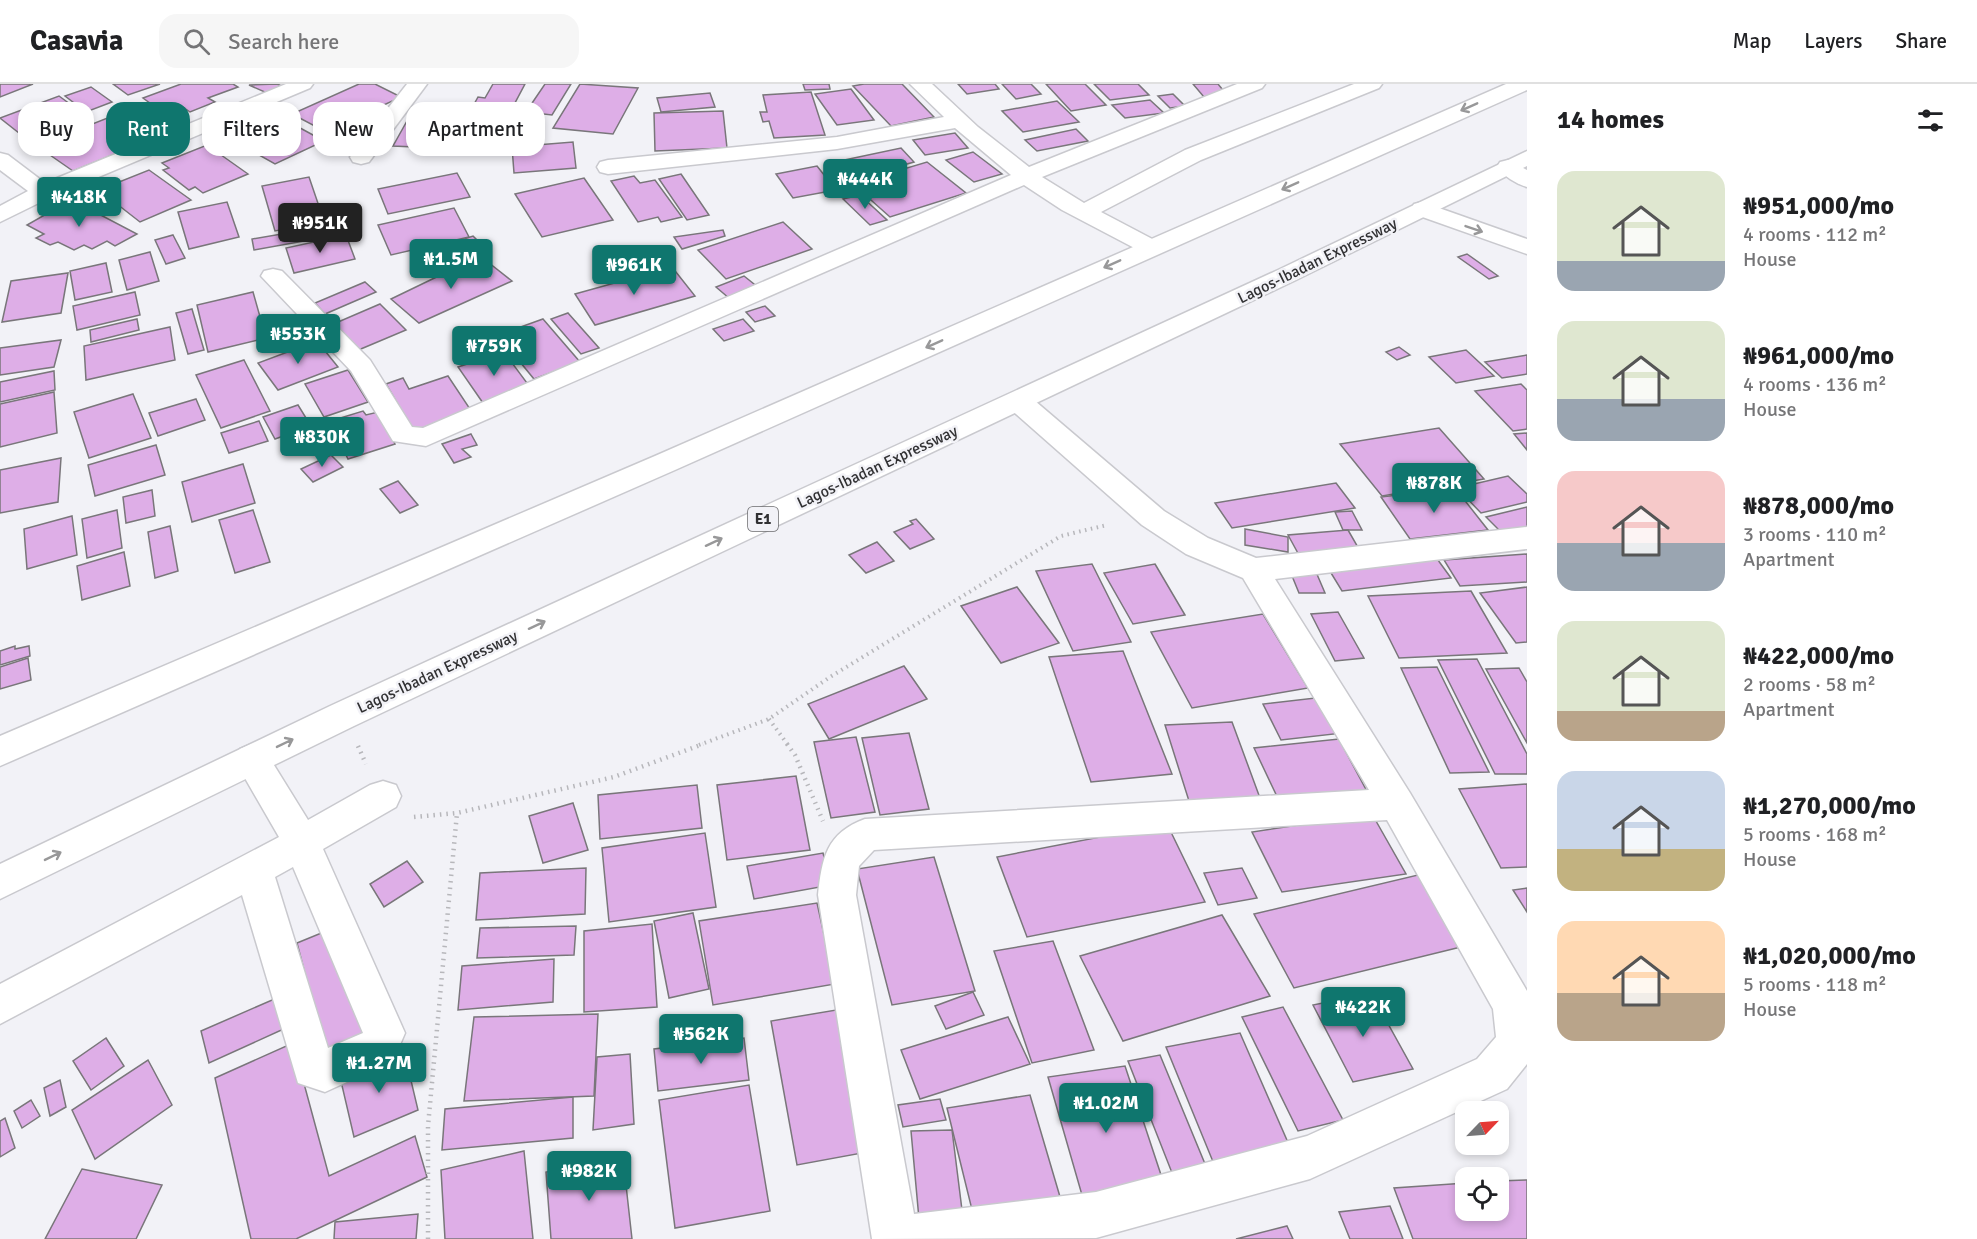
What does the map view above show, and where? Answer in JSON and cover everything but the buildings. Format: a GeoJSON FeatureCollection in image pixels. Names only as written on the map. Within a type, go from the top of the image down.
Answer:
{"type":"FeatureCollection","features":[{"type":"Feature","properties":{"kind":"main road"},"geometry":{"type":"LineString","coordinates":[[0,215],[43,192],[303,84]]}},
{"type":"Feature","properties":{"kind":"main road"},"geometry":{"type":"LineString","coordinates":[[361,157],[417,84]]}},
{"type":"Feature","properties":{"kind":"main road"},"geometry":{"type":"LineString","coordinates":[[920,84],[959,121],[1026,176],[1084,212],[1150,247]]}},
{"type":"Feature","properties":{"kind":"main road"},"geometry":{"type":"LineString","coordinates":[[273,276],[361,366],[403,435],[426,437],[1026,176],[1255,84]]}},
{"type":"Feature","properties":{"kind":"main road"},"geometry":{"type":"LineString","coordinates":[[1084,212],[1193,155],[1372,84]]}},
{"type":"Feature","properties":{"kind":"main road"},"geometry":{"type":"LineString","coordinates":[[0,752],[665,464],[1150,247],[1523,84]]}},
{"type":"Feature","properties":{"kind":"main road"},"geometry":{"type":"LineString","coordinates":[[608,167],[826,144],[959,121]]}},
{"type":"Feature","properties":{"kind":"main road"},"geometry":{"type":"LineString","coordinates":[[0,160],[43,192]]}},
{"type":"Feature","properties":{"kind":"main road","name":"Lagos-Ibadan Expressway"},"geometry":{"type":"LineString","coordinates":[[0,882],[342,716],[1018,401],[1422,209],[1521,168]]}},
{"type":"Feature","properties":{"kind":"main road"},"geometry":{"type":"LineString","coordinates":[[1422,209],[1527,247]]}},
{"type":"Feature","properties":{"kind":"main road"},"geometry":{"type":"LineString","coordinates":[[1018,401],[1153,518],[1197,546],[1254,570],[1527,538]]}},
{"type":"Feature","properties":{"kind":"main road"},"geometry":{"type":"LineString","coordinates":[[1254,570],[1397,804],[1513,1005],[1517,1044],[1492,1074],[1310,1157],[1096,1215],[895,1239],[837,894],[841,859],[866,835],[1397,804]]}},
{"type":"Feature","properties":{"kind":"main road"},"geometry":{"type":"LineString","coordinates":[[252,759],[302,843],[384,1033],[378,1047],[325,1071],[313,1068],[254,870]]}},
{"type":"Feature","properties":{"kind":"main road"},"geometry":{"type":"LineString","coordinates":[[0,1005],[254,870],[383,796]]}},
{"type":"Feature","properties":{"kind":"path"},"geometry":{"type":"LineString","coordinates":[[342,716],[383,796],[416,819],[457,813],[614,777],[769,719],[830,677],[1061,536],[1099,526],[1153,518]]}},
{"type":"Feature","properties":{"kind":"path"},"geometry":{"type":"LineString","coordinates":[[769,719],[795,755],[841,859]]}},
{"type":"Feature","properties":{"kind":"path"},"geometry":{"type":"LineString","coordinates":[[428,1239],[428,1126],[457,813]]}}]}
